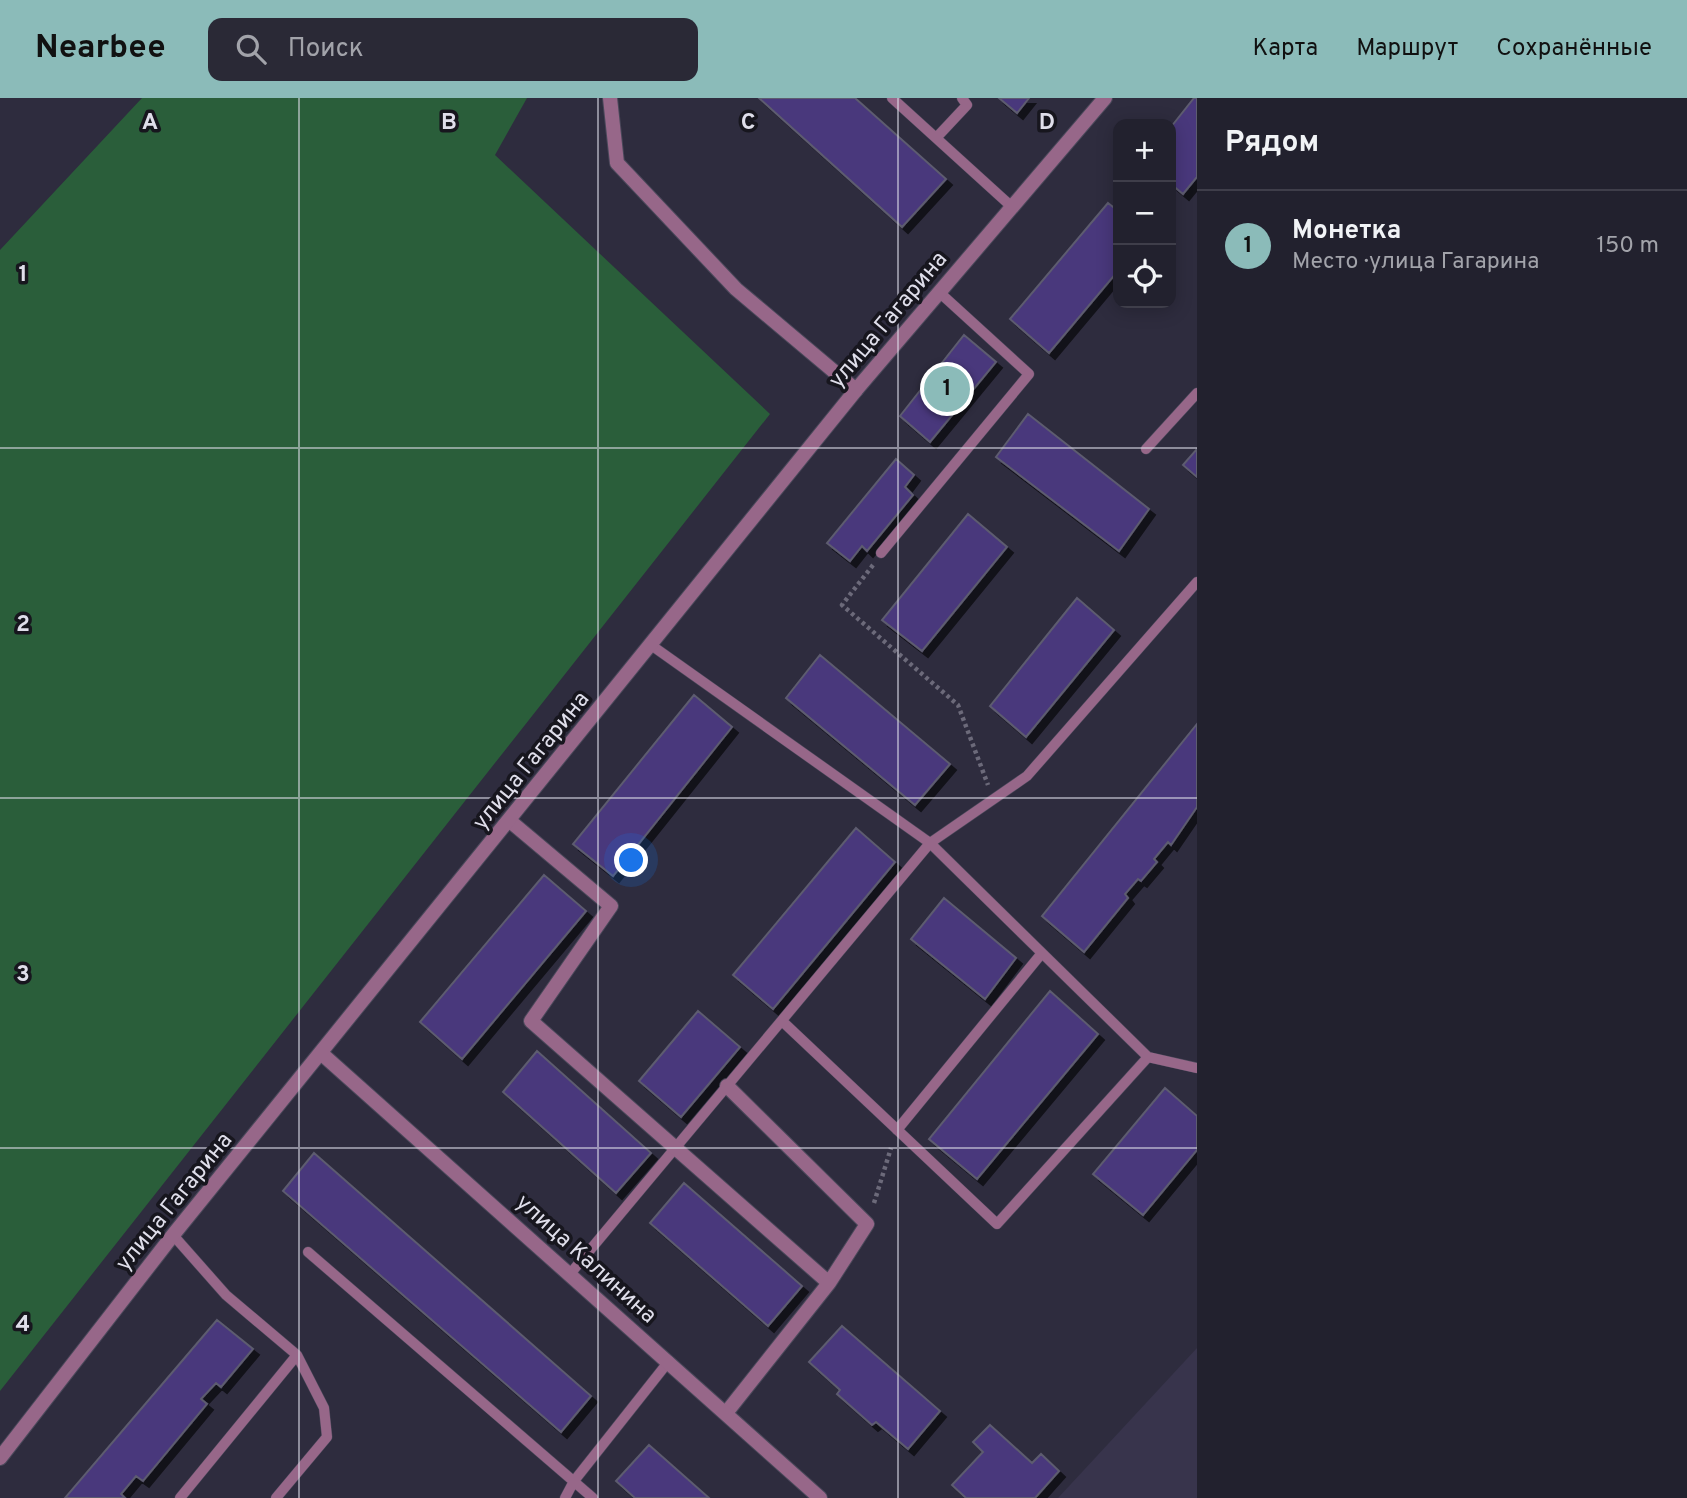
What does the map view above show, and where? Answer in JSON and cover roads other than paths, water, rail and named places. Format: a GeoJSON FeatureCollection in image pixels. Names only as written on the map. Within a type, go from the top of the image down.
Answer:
{"type":"FeatureCollection","features":[{"type":"Feature","properties":{"kind":"street"},"geometry":{"type":"LineString","coordinates":[[610,98],[617,163],[736,289],[856,390]]}},
{"type":"Feature","properties":{"kind":"street","name":"улица Гагарина"},"geometry":{"type":"LineString","coordinates":[[0,1458],[173,1235],[322,1055],[856,390],[1105,98]]}},
{"type":"Feature","properties":{"kind":"street"},"geometry":{"type":"LineString","coordinates":[[510,821],[611,906],[531,1021],[674,1150],[829,1283]]}},
{"type":"Feature","properties":{"kind":"street","name":"улица Калинина"},"geometry":{"type":"LineString","coordinates":[[322,1055],[820,1498]]}},
{"type":"Feature","properties":{"kind":"street"},"geometry":{"type":"LineString","coordinates":[[726,1413],[829,1283],[867,1224],[727,1086]]}},
{"type":"Feature","properties":{"kind":"lane"},"geometry":{"type":"LineString","coordinates":[[892,98],[1012,207]]}},
{"type":"Feature","properties":{"kind":"lane"},"geometry":{"type":"LineString","coordinates":[[937,137],[967,105],[962,98]]}},
{"type":"Feature","properties":{"kind":"lane"},"geometry":{"type":"LineString","coordinates":[[881,553],[1029,374],[939,292]]}},
{"type":"Feature","properties":{"kind":"lane"},"geometry":{"type":"LineString","coordinates":[[1146,449],[1197,393]]}},
{"type":"Feature","properties":{"kind":"lane"},"geometry":{"type":"LineString","coordinates":[[570,1274],[930,843],[1027,776],[1197,582]]}},
{"type":"Feature","properties":{"kind":"lane"},"geometry":{"type":"LineString","coordinates":[[651,645],[930,843],[1148,1057],[1197,1068]]}},
{"type":"Feature","properties":{"kind":"lane"},"geometry":{"type":"LineString","coordinates":[[897,1129],[1042,953]]}},
{"type":"Feature","properties":{"kind":"lane"},"geometry":{"type":"LineString","coordinates":[[782,1021],[997,1224],[1148,1057]]}},
{"type":"Feature","properties":{"kind":"lane"},"geometry":{"type":"LineString","coordinates":[[173,1235],[226,1295],[297,1355],[324,1408],[327,1437],[276,1498]]}},
{"type":"Feature","properties":{"kind":"lane"},"geometry":{"type":"LineString","coordinates":[[308,1252],[593,1498]]}},
{"type":"Feature","properties":{"kind":"lane"},"geometry":{"type":"LineString","coordinates":[[180,1498],[297,1355]]}},
{"type":"Feature","properties":{"kind":"lane"},"geometry":{"type":"LineString","coordinates":[[565,1498],[574,1481],[669,1361]]}},
{"type":"Feature","properties":{"kind":"place","name":"Монетка"},"geometry":{"type":"Point","coordinates":[947,389]}}]}
